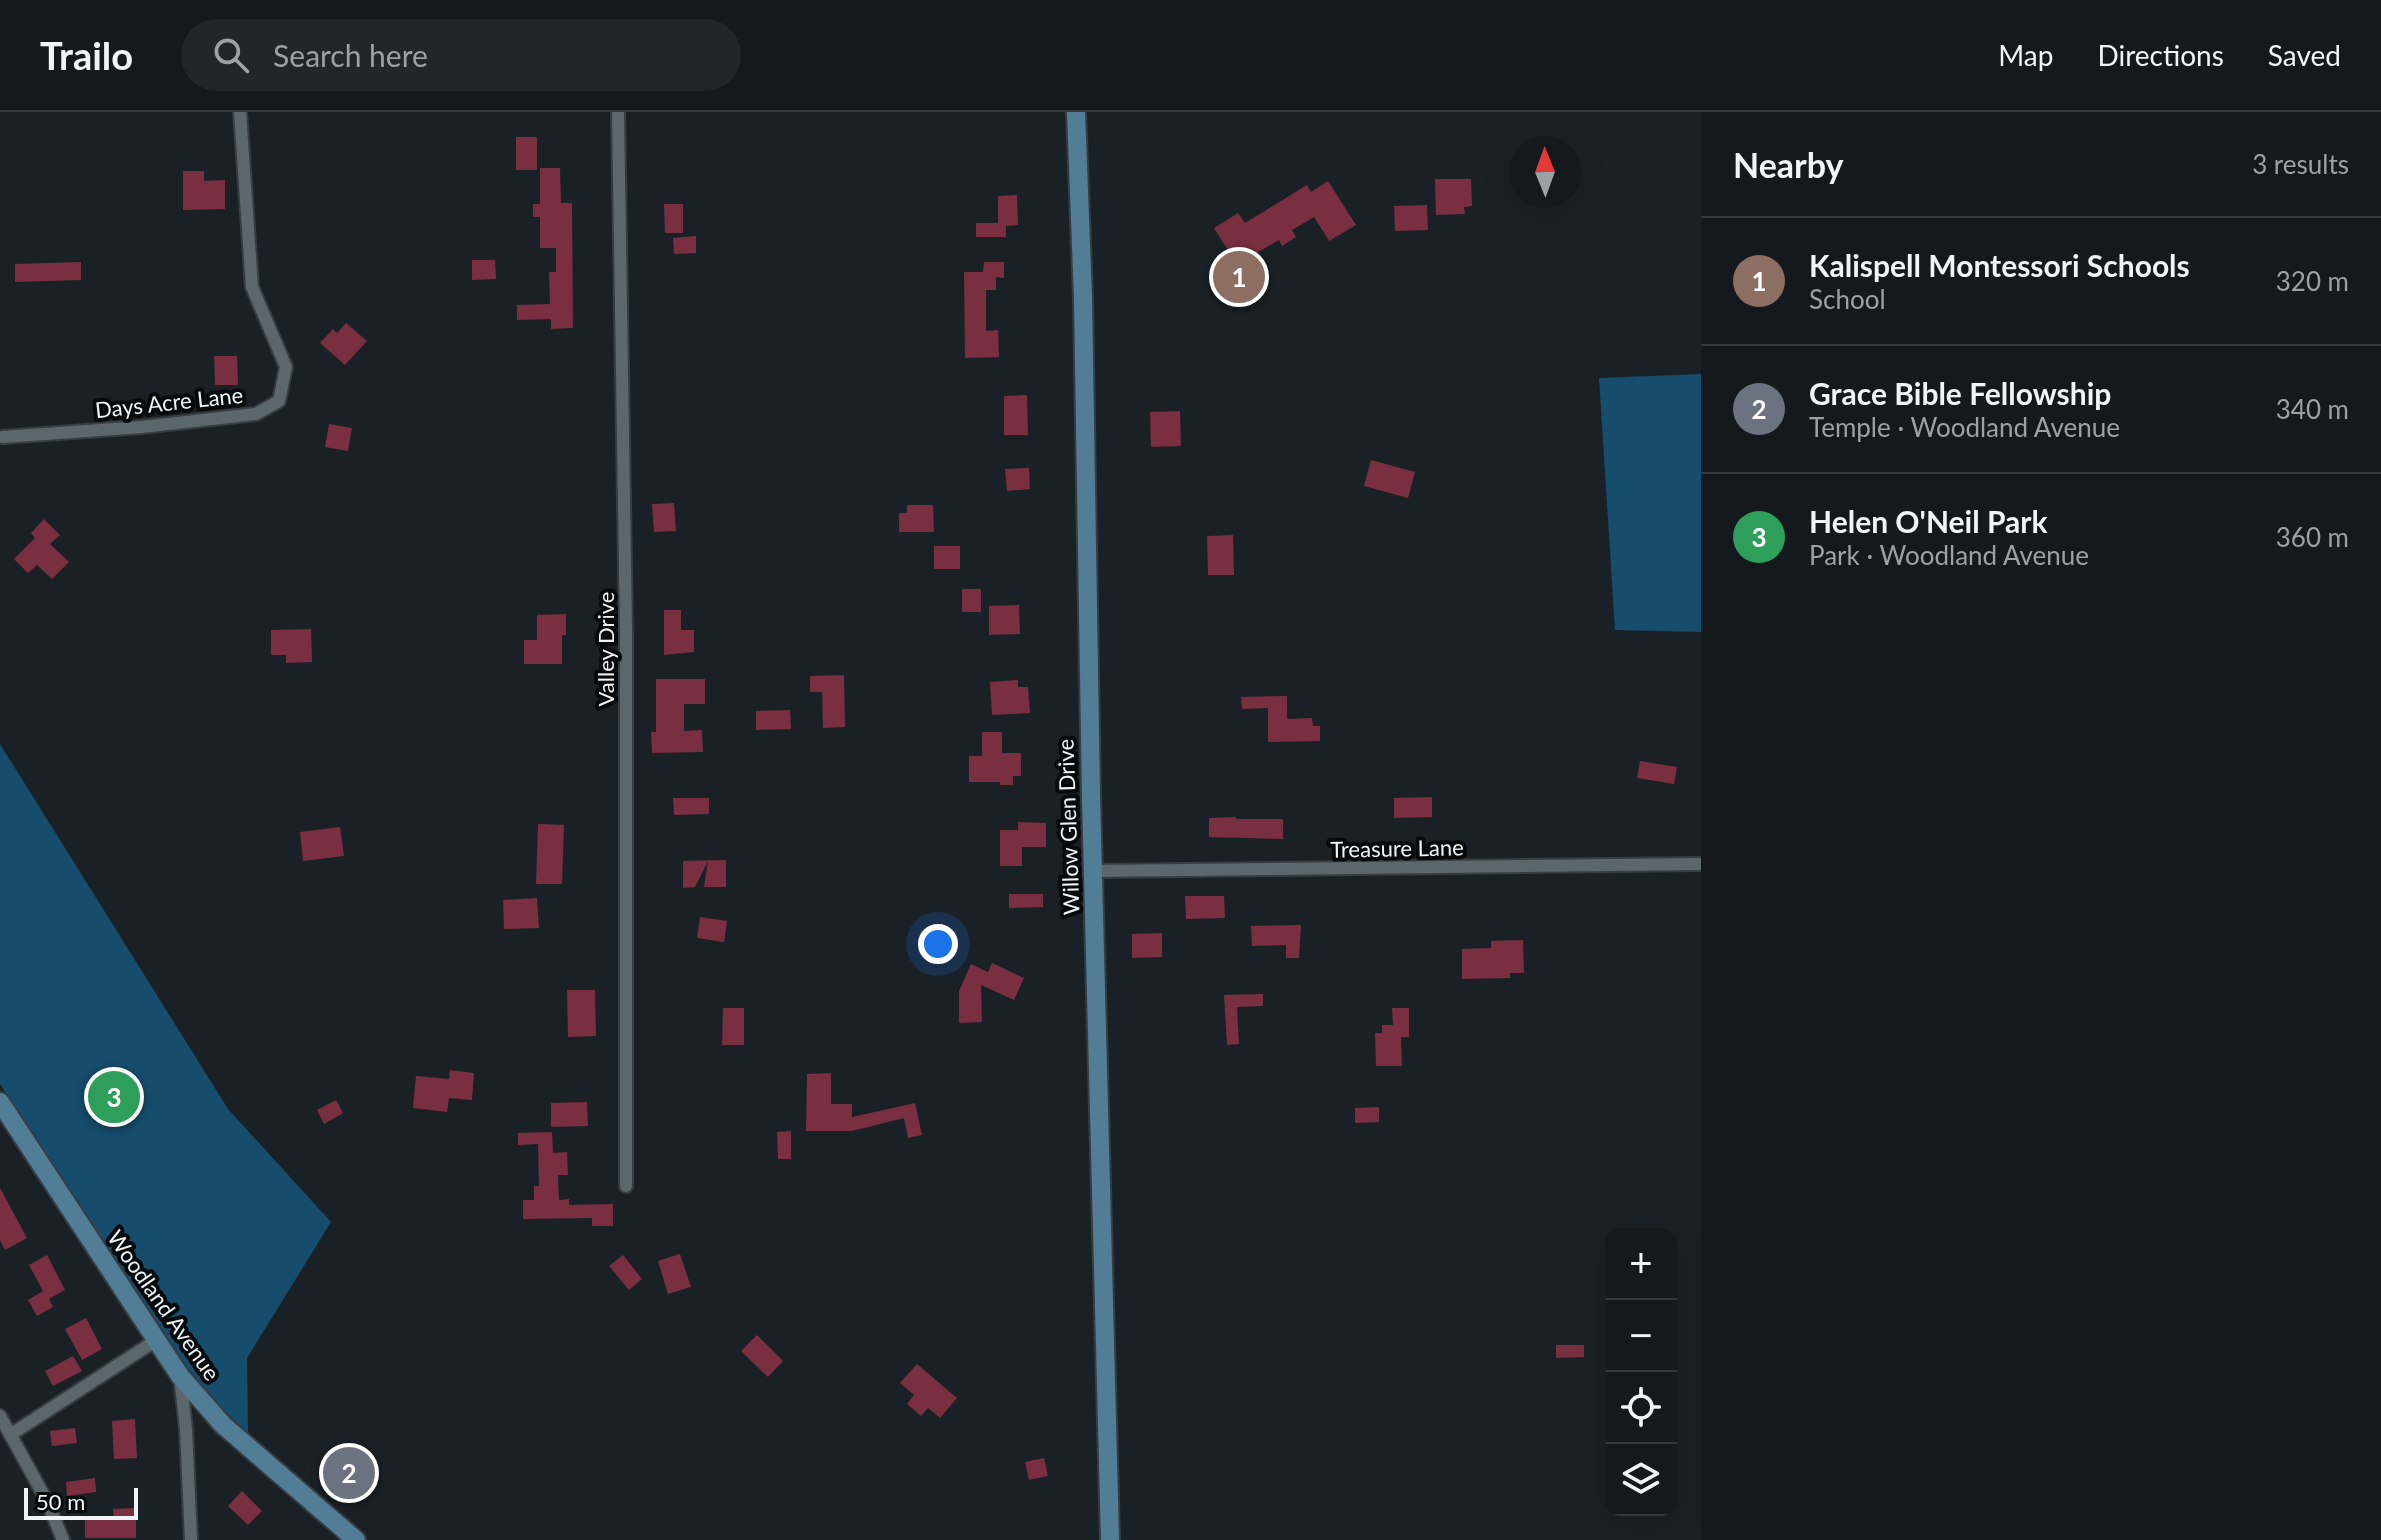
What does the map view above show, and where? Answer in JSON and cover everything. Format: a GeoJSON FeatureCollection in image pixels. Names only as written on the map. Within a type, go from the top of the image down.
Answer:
{"type":"FeatureCollection","features":[{"type":"Feature","properties":{"kind":"main road","name":"Willow Glen Drive"},"geometry":{"type":"LineString","coordinates":[[1076,112],[1083,298],[1084,481],[1110,1540]]}},
{"type":"Feature","properties":{"kind":"main road","name":"Woodland Avenue"},"geometry":{"type":"LineString","coordinates":[[0,1102],[180,1376],[223,1425],[356,1540]]}},
{"type":"Feature","properties":{"kind":"street","name":"Days Acre Lane"},"geometry":{"type":"LineString","coordinates":[[3,437],[142,427],[256,414],[279,401],[286,367],[252,287],[240,112]]}},
{"type":"Feature","properties":{"kind":"street","name":"Valley Drive"},"geometry":{"type":"LineString","coordinates":[[618,112],[626,631],[626,1186]]}},
{"type":"Feature","properties":{"kind":"street","name":"Treasure Lane"},"geometry":{"type":"LineString","coordinates":[[1093,871],[1701,864]]}},
{"type":"Feature","properties":{"kind":"street"},"geometry":{"type":"LineString","coordinates":[[10,1435],[155,1341]]}},
{"type":"Feature","properties":{"kind":"street"},"geometry":{"type":"LineString","coordinates":[[180,1376],[186,1429],[191,1540]]}},
{"type":"Feature","properties":{"kind":"street"},"geometry":{"type":"LineString","coordinates":[[0,1416],[47,1501],[63,1540]]}},
{"type":"Feature","properties":{"kind":"shaded area"},"geometry":{"type":"Polygon","coordinates":[[[1701,374],[1701,632],[1615,630],[1599,378],[1701,374]]]}},
{"type":"Feature","properties":{"kind":"shaded area"},"geometry":{"type":"Polygon","coordinates":[[[0,744],[228,1109],[331,1222],[247,1358],[248,1433],[212,1399],[179,1357],[0,1084],[0,744]]]}},
{"type":"Feature","properties":{"kind":"building"},"geometry":{"type":"Polygon","coordinates":[[[516,137],[537,137],[537,170],[516,170],[516,137]]]}},
{"type":"Feature","properties":{"kind":"building"},"geometry":{"type":"Polygon","coordinates":[[[540,168],[560,168],[561,203],[572,203],[573,328],[551,329],[551,319],[517,320],[517,305],[550,304],[549,272],[556,272],[556,248],[540,248],[540,217],[533,217],[533,204],[540,204],[540,168]]]}},
{"type":"Feature","properties":{"kind":"building"},"geometry":{"type":"Polygon","coordinates":[[[183,171],[204,171],[204,181],[225,180],[225,209],[183,210],[183,171]]]}},
{"type":"Feature","properties":{"kind":"building"},"geometry":{"type":"Polygon","coordinates":[[[1435,179],[1471,179],[1472,206],[1464,207],[1465,214],[1436,215],[1435,179]]]}},
{"type":"Feature","properties":{"kind":"building"},"geometry":{"type":"Polygon","coordinates":[[[1328,181],[1356,225],[1329,241],[1314,217],[1292,230],[1296,237],[1282,246],[1279,240],[1258,252],[1264,261],[1243,274],[1214,228],[1238,213],[1245,223],[1307,185],[1311,192],[1328,181]]]}},
{"type":"Feature","properties":{"kind":"building"},"geometry":{"type":"Polygon","coordinates":[[[1017,195],[1018,225],[1006,226],[1006,237],[976,237],[976,223],[998,223],[998,196],[1017,195]]]}},
{"type":"Feature","properties":{"kind":"building"},"geometry":{"type":"Polygon","coordinates":[[[664,204],[683,204],[683,233],[665,233],[664,204]]]}},
{"type":"Feature","properties":{"kind":"building"},"geometry":{"type":"Polygon","coordinates":[[[1427,205],[1428,230],[1395,231],[1394,206],[1427,205]]]}},
{"type":"Feature","properties":{"kind":"building"},"geometry":{"type":"Polygon","coordinates":[[[696,236],[696,253],[674,254],[673,238],[696,236]]]}},
{"type":"Feature","properties":{"kind":"building"},"geometry":{"type":"Polygon","coordinates":[[[472,260],[495,260],[496,279],[472,280],[472,260]]]}},
{"type":"Feature","properties":{"kind":"building"},"geometry":{"type":"Polygon","coordinates":[[[81,262],[81,280],[15,282],[15,264],[81,262]]]}},
{"type":"Feature","properties":{"kind":"building"},"geometry":{"type":"Polygon","coordinates":[[[984,262],[1004,262],[1004,278],[996,277],[996,290],[986,290],[986,331],[998,330],[999,357],[965,358],[964,272],[983,272],[984,262]]]}},
{"type":"Feature","properties":{"kind":"building"},"geometry":{"type":"Polygon","coordinates":[[[346,323],[367,341],[345,365],[320,343],[333,329],[337,333],[346,323]]]}},
{"type":"Feature","properties":{"kind":"building"},"geometry":{"type":"Polygon","coordinates":[[[214,356],[237,356],[238,385],[215,385],[214,356]]]}},
{"type":"Feature","properties":{"kind":"building"},"geometry":{"type":"Polygon","coordinates":[[[1027,395],[1028,435],[1004,435],[1004,396],[1027,395]]]}},
{"type":"Feature","properties":{"kind":"building"},"geometry":{"type":"Polygon","coordinates":[[[1180,411],[1181,446],[1151,447],[1150,412],[1180,411]]]}},
{"type":"Feature","properties":{"kind":"building"},"geometry":{"type":"Polygon","coordinates":[[[329,424],[352,428],[348,451],[325,447],[329,424]]]}},
{"type":"Feature","properties":{"kind":"building"},"geometry":{"type":"Polygon","coordinates":[[[1371,460],[1415,472],[1408,498],[1364,486],[1371,460]]]}},
{"type":"Feature","properties":{"kind":"building"},"geometry":{"type":"Polygon","coordinates":[[[1029,468],[1030,489],[1007,491],[1005,469],[1029,468]]]}},
{"type":"Feature","properties":{"kind":"building"},"geometry":{"type":"Polygon","coordinates":[[[674,503],[676,531],[654,532],[652,504],[674,503]]]}},
{"type":"Feature","properties":{"kind":"building"},"geometry":{"type":"Polygon","coordinates":[[[907,505],[933,505],[934,532],[899,532],[899,513],[907,513],[907,505]]]}},
{"type":"Feature","properties":{"kind":"building"},"geometry":{"type":"Polygon","coordinates":[[[44,519],[60,535],[50,544],[69,562],[52,579],[37,565],[28,573],[14,559],[35,538],[31,533],[44,519]]]}},
{"type":"Feature","properties":{"kind":"building"},"geometry":{"type":"Polygon","coordinates":[[[1233,535],[1234,575],[1208,575],[1207,536],[1233,535]]]}},
{"type":"Feature","properties":{"kind":"building"},"geometry":{"type":"Polygon","coordinates":[[[934,546],[960,546],[960,569],[934,569],[934,546]]]}},
{"type":"Feature","properties":{"kind":"building"},"geometry":{"type":"Polygon","coordinates":[[[962,589],[981,589],[981,612],[962,612],[962,589]]]}},
{"type":"Feature","properties":{"kind":"building"},"geometry":{"type":"Polygon","coordinates":[[[1019,605],[1020,634],[989,635],[989,606],[1019,605]]]}},
{"type":"Feature","properties":{"kind":"building"},"geometry":{"type":"Polygon","coordinates":[[[664,610],[681,610],[681,630],[694,630],[694,652],[664,655],[664,610]]]}},
{"type":"Feature","properties":{"kind":"building"},"geometry":{"type":"Polygon","coordinates":[[[566,614],[562,664],[524,664],[524,640],[537,640],[537,615],[566,614]]]}},
{"type":"Feature","properties":{"kind":"building"},"geometry":{"type":"Polygon","coordinates":[[[311,629],[312,662],[286,663],[286,655],[271,655],[271,630],[311,629]]]}},
{"type":"Feature","properties":{"kind":"building"},"geometry":{"type":"Polygon","coordinates":[[[844,675],[845,727],[823,728],[822,692],[810,692],[810,676],[844,675]]]}},
{"type":"Feature","properties":{"kind":"building"},"geometry":{"type":"Polygon","coordinates":[[[656,679],[705,679],[705,704],[684,704],[684,731],[702,730],[703,752],[652,753],[651,732],[656,732],[656,679]]]}},
{"type":"Feature","properties":{"kind":"building"},"geometry":{"type":"Polygon","coordinates":[[[1018,680],[1018,687],[1028,687],[1030,713],[992,715],[990,682],[1018,680]]]}},
{"type":"Feature","properties":{"kind":"building"},"geometry":{"type":"Polygon","coordinates":[[[1287,696],[1287,719],[1312,718],[1313,726],[1320,726],[1320,741],[1268,742],[1268,708],[1242,709],[1241,697],[1287,696]]]}},
{"type":"Feature","properties":{"kind":"building"},"geometry":{"type":"Polygon","coordinates":[[[790,710],[791,729],[756,730],[756,711],[790,710]]]}},
{"type":"Feature","properties":{"kind":"building"},"geometry":{"type":"Polygon","coordinates":[[[982,732],[1002,732],[1002,753],[1021,753],[1021,776],[1013,776],[1013,785],[969,782],[969,756],[982,756],[982,732]]]}},
{"type":"Feature","properties":{"kind":"building"},"geometry":{"type":"Polygon","coordinates":[[[1640,761],[1677,767],[1674,784],[1637,778],[1640,761]]]}},
{"type":"Feature","properties":{"kind":"building"},"geometry":{"type":"Polygon","coordinates":[[[1432,797],[1432,817],[1394,818],[1394,798],[1432,797]]]}},
{"type":"Feature","properties":{"kind":"building"},"geometry":{"type":"Polygon","coordinates":[[[673,798],[709,798],[709,814],[674,815],[673,798]]]}},
{"type":"Feature","properties":{"kind":"building"},"geometry":{"type":"Polygon","coordinates":[[[1209,818],[1283,819],[1283,839],[1209,837],[1209,818]]]}},
{"type":"Feature","properties":{"kind":"building"},"geometry":{"type":"Polygon","coordinates":[[[1018,822],[1046,823],[1046,847],[1022,847],[1022,866],[1000,866],[1000,830],[1018,830],[1018,822]]]}},
{"type":"Feature","properties":{"kind":"building"},"geometry":{"type":"Polygon","coordinates":[[[538,824],[564,825],[562,884],[536,884],[538,824]]]}},
{"type":"Feature","properties":{"kind":"building"},"geometry":{"type":"Polygon","coordinates":[[[340,827],[344,856],[303,861],[300,832],[340,827]]]}},
{"type":"Feature","properties":{"kind":"building"},"geometry":{"type":"Polygon","coordinates":[[[726,860],[726,887],[704,887],[708,861],[695,887],[683,888],[683,861],[726,860]]]}},
{"type":"Feature","properties":{"kind":"building"},"geometry":{"type":"Polygon","coordinates":[[[1009,894],[1043,894],[1043,907],[1009,908],[1009,894]]]}},
{"type":"Feature","properties":{"kind":"building"},"geometry":{"type":"Polygon","coordinates":[[[1185,896],[1224,896],[1225,918],[1186,919],[1185,896]]]}},
{"type":"Feature","properties":{"kind":"building"},"geometry":{"type":"Polygon","coordinates":[[[537,898],[539,928],[504,929],[503,900],[537,898]]]}},
{"type":"Feature","properties":{"kind":"building"},"geometry":{"type":"Polygon","coordinates":[[[700,917],[727,921],[724,942],[697,938],[700,917]]]}},
{"type":"Feature","properties":{"kind":"building"},"geometry":{"type":"Polygon","coordinates":[[[1301,925],[1299,958],[1286,958],[1286,945],[1252,946],[1251,926],[1301,925]]]}},
{"type":"Feature","properties":{"kind":"building"},"geometry":{"type":"Polygon","coordinates":[[[1162,933],[1162,957],[1132,958],[1132,934],[1162,933]]]}},
{"type":"Feature","properties":{"kind":"building"},"geometry":{"type":"Polygon","coordinates":[[[1523,940],[1524,973],[1510,973],[1510,978],[1462,979],[1462,949],[1491,948],[1491,941],[1523,940]]]}},
{"type":"Feature","properties":{"kind":"building"},"geometry":{"type":"Polygon","coordinates":[[[992,963],[1024,978],[1014,1000],[981,985],[982,1022],[959,1023],[959,991],[971,964],[988,972],[992,963]]]}},
{"type":"Feature","properties":{"kind":"building"},"geometry":{"type":"Polygon","coordinates":[[[567,990],[595,990],[596,1036],[568,1037],[567,990]]]}},
{"type":"Feature","properties":{"kind":"building"},"geometry":{"type":"Polygon","coordinates":[[[1263,994],[1263,1006],[1237,1007],[1239,1044],[1227,1045],[1224,995],[1263,994]]]}},
{"type":"Feature","properties":{"kind":"building"},"geometry":{"type":"Polygon","coordinates":[[[723,1008],[744,1008],[744,1045],[722,1045],[723,1008]]]}},
{"type":"Feature","properties":{"kind":"building"},"geometry":{"type":"Polygon","coordinates":[[[1392,1008],[1409,1008],[1409,1037],[1401,1037],[1402,1066],[1376,1066],[1375,1033],[1382,1033],[1382,1025],[1393,1025],[1392,1008]]]}},
{"type":"Feature","properties":{"kind":"building"},"geometry":{"type":"Polygon","coordinates":[[[450,1070],[474,1073],[472,1100],[449,1098],[447,1112],[413,1108],[416,1076],[449,1079],[450,1070]]]}},
{"type":"Feature","properties":{"kind":"building"},"geometry":{"type":"Polygon","coordinates":[[[831,1073],[831,1104],[852,1104],[852,1117],[915,1103],[922,1135],[908,1138],[904,1118],[852,1131],[806,1131],[807,1074],[831,1073]]]}},
{"type":"Feature","properties":{"kind":"building"},"geometry":{"type":"Polygon","coordinates":[[[336,1100],[343,1113],[324,1124],[317,1110],[336,1100]]]}},
{"type":"Feature","properties":{"kind":"building"},"geometry":{"type":"Polygon","coordinates":[[[587,1102],[588,1126],[551,1127],[551,1103],[587,1102]]]}},
{"type":"Feature","properties":{"kind":"building"},"geometry":{"type":"Polygon","coordinates":[[[1379,1107],[1379,1122],[1355,1123],[1355,1108],[1379,1107]]]}},
{"type":"Feature","properties":{"kind":"building"},"geometry":{"type":"Polygon","coordinates":[[[791,1131],[791,1159],[778,1159],[777,1132],[791,1131]]]}},
{"type":"Feature","properties":{"kind":"building"},"geometry":{"type":"Polygon","coordinates":[[[552,1132],[553,1153],[567,1152],[568,1175],[558,1175],[559,1200],[569,1199],[569,1205],[613,1204],[613,1226],[592,1226],[592,1218],[523,1219],[523,1200],[534,1200],[534,1186],[539,1186],[538,1144],[518,1145],[518,1133],[552,1132]]]}},
{"type":"Feature","properties":{"kind":"building"},"geometry":{"type":"Polygon","coordinates":[[[0,1188],[27,1238],[5,1250],[0,1240],[0,1188]]]}},
{"type":"Feature","properties":{"kind":"building"},"geometry":{"type":"Polygon","coordinates":[[[680,1254],[691,1287],[668,1294],[658,1261],[680,1254]]]}},
{"type":"Feature","properties":{"kind":"building"},"geometry":{"type":"Polygon","coordinates":[[[47,1255],[65,1290],[49,1299],[53,1307],[37,1316],[28,1300],[43,1291],[29,1265],[47,1255]]]}},
{"type":"Feature","properties":{"kind":"building"},"geometry":{"type":"Polygon","coordinates":[[[623,1255],[642,1279],[629,1290],[609,1266],[623,1255]]]}},
{"type":"Feature","properties":{"kind":"building"},"geometry":{"type":"Polygon","coordinates":[[[86,1318],[102,1349],[82,1360],[65,1329],[86,1318]]]}},
{"type":"Feature","properties":{"kind":"building"},"geometry":{"type":"Polygon","coordinates":[[[757,1335],[783,1361],[768,1377],[741,1351],[757,1335]]]}},
{"type":"Feature","properties":{"kind":"building"},"geometry":{"type":"Polygon","coordinates":[[[1556,1345],[1584,1345],[1584,1357],[1556,1358],[1556,1345]]]}},
{"type":"Feature","properties":{"kind":"building"},"geometry":{"type":"Polygon","coordinates":[[[73,1356],[82,1371],[53,1386],[45,1371],[73,1356]]]}},
{"type":"Feature","properties":{"kind":"building"},"geometry":{"type":"Polygon","coordinates":[[[917,1364],[957,1398],[940,1418],[928,1408],[921,1416],[907,1404],[914,1395],[900,1383],[917,1364]]]}},
{"type":"Feature","properties":{"kind":"building"},"geometry":{"type":"Polygon","coordinates":[[[135,1419],[137,1458],[114,1459],[112,1421],[135,1419]]]}},
{"type":"Feature","properties":{"kind":"building"},"geometry":{"type":"Polygon","coordinates":[[[75,1428],[77,1443],[52,1446],[50,1431],[75,1428]]]}},
{"type":"Feature","properties":{"kind":"building"},"geometry":{"type":"Polygon","coordinates":[[[337,1448],[376,1481],[366,1493],[361,1488],[354,1496],[320,1468],[337,1448]]]}},
{"type":"Feature","properties":{"kind":"building"},"geometry":{"type":"Polygon","coordinates":[[[1044,1458],[1048,1476],[1029,1480],[1025,1462],[1044,1458]]]}},
{"type":"Feature","properties":{"kind":"building"},"geometry":{"type":"Polygon","coordinates":[[[95,1478],[96,1492],[67,1496],[66,1482],[95,1478]]]}},
{"type":"Feature","properties":{"kind":"building"},"geometry":{"type":"Polygon","coordinates":[[[242,1491],[262,1511],[248,1525],[228,1506],[242,1491]]]}},
{"type":"Feature","properties":{"kind":"building"},"geometry":{"type":"Polygon","coordinates":[[[136,1508],[136,1538],[85,1538],[85,1520],[114,1520],[113,1509],[136,1508]]]}},
{"type":"Feature","properties":{"kind":"place","name":"Kalispell Montessori Schools"},"geometry":{"type":"Point","coordinates":[1239,277]}},
{"type":"Feature","properties":{"kind":"place","name":"Helen O'Neil Park"},"geometry":{"type":"Point","coordinates":[114,1097]}},
{"type":"Feature","properties":{"kind":"place","name":"Grace Bible Fellowship"},"geometry":{"type":"Point","coordinates":[349,1473]}}]}
